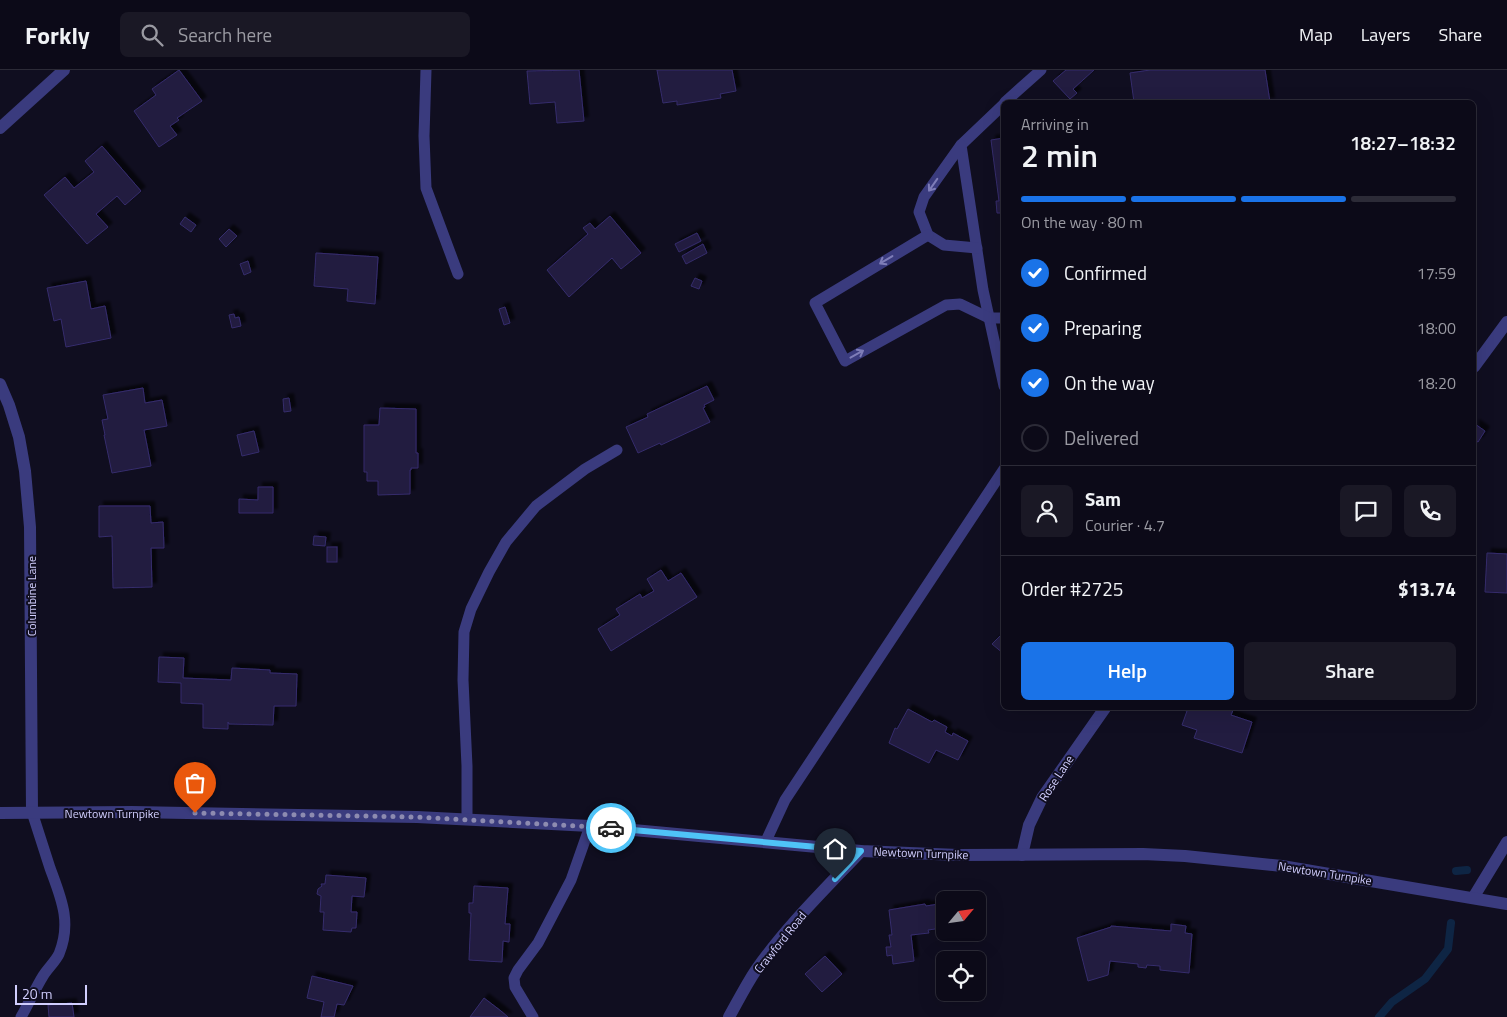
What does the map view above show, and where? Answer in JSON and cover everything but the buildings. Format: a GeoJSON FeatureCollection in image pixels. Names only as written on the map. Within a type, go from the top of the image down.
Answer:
{"type":"FeatureCollection","features":[{"type":"Feature","properties":{"kind":"street"},"geometry":{"type":"LineString","coordinates":[[0,128],[64,70]]}},
{"type":"Feature","properties":{"kind":"street"},"geometry":{"type":"LineString","coordinates":[[1476,364],[1507,322]]}},
{"type":"Feature","properties":{"kind":"street","name":"Columbine Lane"},"geometry":{"type":"LineString","coordinates":[[0,384],[19,437],[25,471],[30,527],[32,812]]}},
{"type":"Feature","properties":{"kind":"street","name":"Rose Lane"},"geometry":{"type":"LineString","coordinates":[[1022,855],[1029,825],[1042,798],[1104,710]]}},
{"type":"Feature","properties":{"kind":"street","name":"Newtown Turnpike"},"geometry":{"type":"LineString","coordinates":[[0,813],[186,813],[467,819],[590,826],[861,851],[958,855],[1143,854],[1210,858],[1291,868],[1507,904]]}},
{"type":"Feature","properties":{"kind":"street"},"geometry":{"type":"LineString","coordinates":[[1473,898],[1507,842]]}},
{"type":"Feature","properties":{"kind":"street","name":"Crawford Road"},"geometry":{"type":"LineString","coordinates":[[729,1017],[756,970],[770,951],[796,920],[861,851]]}},
{"type":"Feature","properties":{"kind":"lane"},"geometry":{"type":"LineString","coordinates":[[426,70],[424,136],[426,188],[458,274]]}},
{"type":"Feature","properties":{"kind":"lane"},"geometry":{"type":"LineString","coordinates":[[1008,100],[1041,70]]}},
{"type":"Feature","properties":{"kind":"lane"},"geometry":{"type":"LineString","coordinates":[[977,248],[944,245],[928,235],[919,212],[924,197],[961,145],[1001,107]]}},
{"type":"Feature","properties":{"kind":"lane"},"geometry":{"type":"LineString","coordinates":[[961,145],[989,318],[1001,372]]}},
{"type":"Feature","properties":{"kind":"lane"},"geometry":{"type":"LineString","coordinates":[[928,235],[815,303],[845,361],[946,304],[960,304],[989,318],[1001,318]]}},
{"type":"Feature","properties":{"kind":"lane"},"geometry":{"type":"LineString","coordinates":[[467,819],[468,766],[463,680],[464,632],[471,609],[506,542],[536,506],[586,469],[617,450]]}},
{"type":"Feature","properties":{"kind":"lane"},"geometry":{"type":"LineString","coordinates":[[766,841],[785,800],[1001,474]]}},
{"type":"Feature","properties":{"kind":"lane"},"geometry":{"type":"LineString","coordinates":[[21,1017],[44,975],[53,965],[59,953],[64,935],[65,921],[64,906],[60,892],[32,812]]}},
{"type":"Feature","properties":{"kind":"lane"},"geometry":{"type":"LineString","coordinates":[[533,1017],[515,987],[514,978],[538,943],[571,880],[590,826]]}},
{"type":"Feature","properties":{"kind":"waterway"},"geometry":{"type":"LineString","coordinates":[[1456,871],[1467,870]]}},
{"type":"Feature","properties":{"kind":"waterway"},"geometry":{"type":"LineString","coordinates":[[1379,1017],[1392,1002],[1425,979],[1448,949],[1451,923]]}},
{"type":"Feature","properties":{"kind":"way so far"},"geometry":{"type":"LineString","coordinates":[[195,813],[417,817],[611,828]]}},
{"type":"Feature","properties":{"kind":"route"},"geometry":{"type":"LineString","coordinates":[[611,828],[861,851],[835,879]]}}]}
